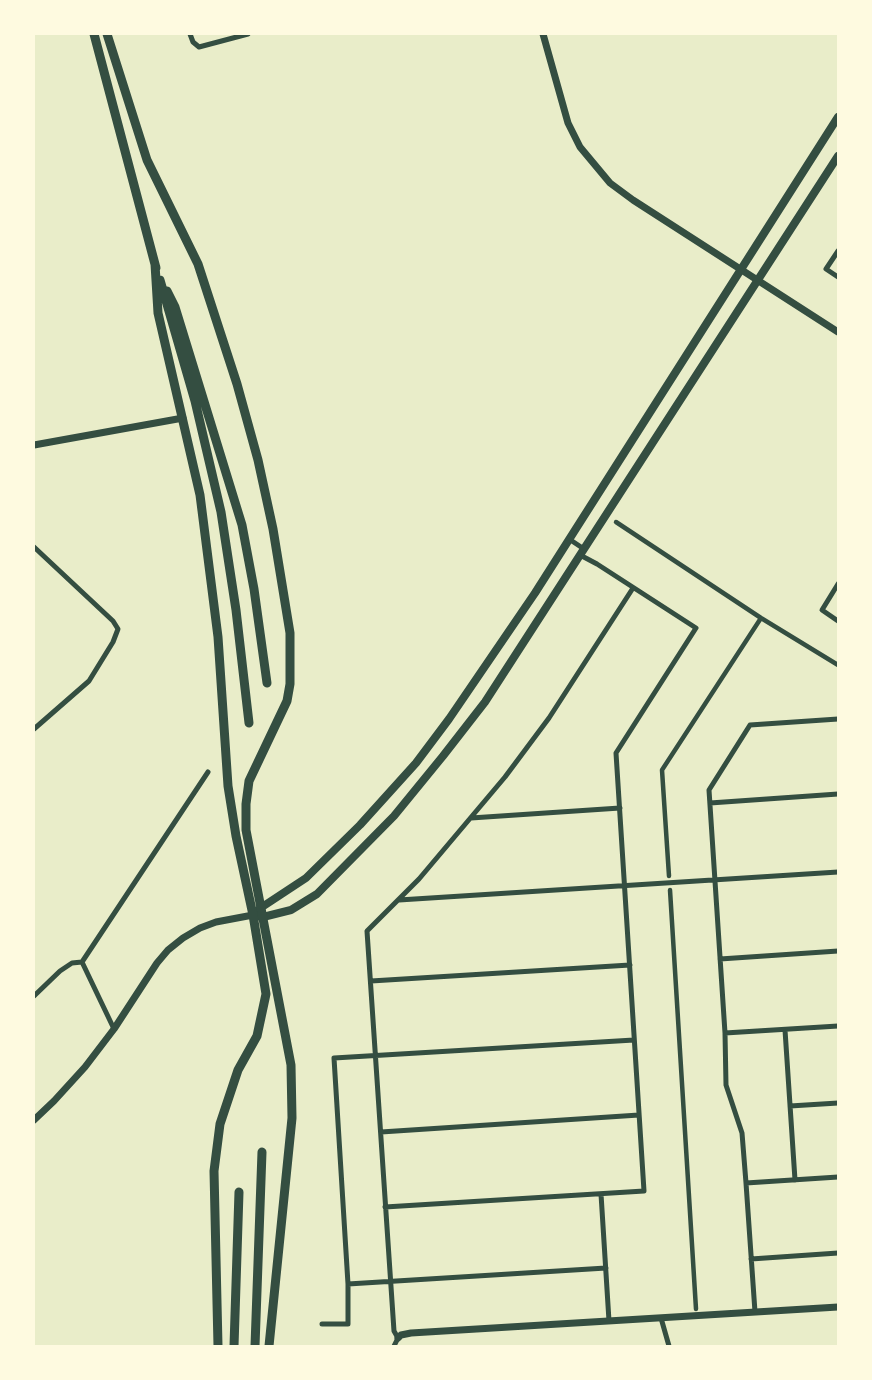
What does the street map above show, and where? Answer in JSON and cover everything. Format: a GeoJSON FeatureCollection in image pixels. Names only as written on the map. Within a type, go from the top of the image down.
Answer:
{"type":"FeatureCollection","features":[{"type":"Feature","properties":{"kind":"main road"},"geometry":{"type":"LineString","coordinates":[[94,34],[155,264],[195,401],[221,512],[236,610],[249,723]]}},
{"type":"Feature","properties":{"kind":"main road"},"geometry":{"type":"LineString","coordinates":[[107,34],[147,160],[198,264],[237,384],[258,460],[273,529],[290,633],[291,662],[287,701],[249,781],[246,804],[246,830],[291,1065],[292,1118],[269,1346]]}},
{"type":"Feature","properties":{"kind":"main road"},"geometry":{"type":"LineString","coordinates":[[253,915],[306,878],[360,825],[416,763],[481,675],[838,117]]}},
{"type":"Feature","properties":{"kind":"main road"},"geometry":{"type":"LineString","coordinates":[[253,915],[263,917],[291,910],[318,894],[394,816],[443,756],[484,702],[838,156]]}},
{"type":"Feature","properties":{"kind":"main road"},"geometry":{"type":"LineString","coordinates":[[155,264],[158,313],[200,495],[218,637],[228,786],[266,994],[257,1036],[238,1070],[220,1124],[214,1172],[218,1346]]}},
{"type":"Feature","properties":{"kind":"main road"},"geometry":{"type":"LineString","coordinates":[[155,264],[175,307],[242,525],[254,589],[266,683]]}},
{"type":"Feature","properties":{"kind":"main road"},"geometry":{"type":"LineString","coordinates":[[255,1346],[262,1152]]}},
{"type":"Feature","properties":{"kind":"main road"},"geometry":{"type":"LineString","coordinates":[[234,1346],[239,1192]]}},
{"type":"Feature","properties":{"kind":"street"},"geometry":{"type":"LineString","coordinates":[[190,34],[199,47],[248,34]]}},
{"type":"Feature","properties":{"kind":"street"},"geometry":{"type":"LineString","coordinates":[[543,34],[568,123],[580,148],[597,169],[633,200],[838,332]]}},
{"type":"Feature","properties":{"kind":"street"},"geometry":{"type":"LineString","coordinates":[[838,251],[826,269],[838,277]]}},
{"type":"Feature","properties":{"kind":"street"},"geometry":{"type":"LineString","coordinates":[[34,444],[183,418]]}},
{"type":"Feature","properties":{"kind":"street"},"geometry":{"type":"LineString","coordinates":[[616,522],[761,618],[838,666]]}},
{"type":"Feature","properties":{"kind":"street"},"geometry":{"type":"LineString","coordinates":[[386,1207],[644,1191],[616,753],[696,628],[633,588],[582,552],[569,539]]}},
{"type":"Feature","properties":{"kind":"street"},"geometry":{"type":"LineString","coordinates":[[34,547],[113,621],[118,628],[113,642],[90,681],[34,729]]}},
{"type":"Feature","properties":{"kind":"street"},"geometry":{"type":"LineString","coordinates":[[838,584],[822,610],[838,621]]}},
{"type":"Feature","properties":{"kind":"street"},"geometry":{"type":"LineString","coordinates":[[398,1338],[394,1331],[390,1282],[367,931],[419,879],[505,777],[549,718],[633,588]]}},
{"type":"Feature","properties":{"kind":"street"},"geometry":{"type":"LineString","coordinates":[[669,876],[662,770],[761,618]]}},
{"type":"Feature","properties":{"kind":"street"},"geometry":{"type":"LineString","coordinates":[[755,1312],[742,1133],[726,1085],[725,1033],[709,790],[750,725],[838,719]]}},
{"type":"Feature","properties":{"kind":"street"},"geometry":{"type":"LineString","coordinates":[[82,962],[208,772]]}},
{"type":"Feature","properties":{"kind":"street"},"geometry":{"type":"LineString","coordinates":[[710,802],[838,794]]}},
{"type":"Feature","properties":{"kind":"street"},"geometry":{"type":"LineString","coordinates":[[471,818],[620,808]]}},
{"type":"Feature","properties":{"kind":"street"},"geometry":{"type":"LineString","coordinates":[[398,900],[838,872]]}},
{"type":"Feature","properties":{"kind":"street"},"geometry":{"type":"LineString","coordinates":[[670,890],[696,1309]]}},
{"type":"Feature","properties":{"kind":"street"},"geometry":{"type":"LineString","coordinates":[[34,1120],[85,1067],[114,1029],[147,976],[168,950],[183,938],[208,925],[253,915]]}},
{"type":"Feature","properties":{"kind":"street"},"geometry":{"type":"LineString","coordinates":[[720,959],[838,951]]}},
{"type":"Feature","properties":{"kind":"street"},"geometry":{"type":"LineString","coordinates":[[82,962],[114,1029]]}},
{"type":"Feature","properties":{"kind":"street"},"geometry":{"type":"LineString","coordinates":[[34,996],[60,971],[72,963],[82,962]]}},
{"type":"Feature","properties":{"kind":"street"},"geometry":{"type":"LineString","coordinates":[[371,981],[630,965]]}},
{"type":"Feature","properties":{"kind":"street"},"geometry":{"type":"LineString","coordinates":[[725,1033],[838,1026]]}},
{"type":"Feature","properties":{"kind":"street"},"geometry":{"type":"LineString","coordinates":[[785,1030],[795,1180]]}},
{"type":"Feature","properties":{"kind":"street"},"geometry":{"type":"LineString","coordinates":[[322,1324],[348,1324],[348,1284],[334,1058],[634,1040]]}},
{"type":"Feature","properties":{"kind":"street"},"geometry":{"type":"LineString","coordinates":[[790,1106],[838,1103]]}},
{"type":"Feature","properties":{"kind":"street"},"geometry":{"type":"LineString","coordinates":[[380,1132],[639,1115]]}},
{"type":"Feature","properties":{"kind":"street"},"geometry":{"type":"LineString","coordinates":[[746,1183],[838,1177]]}},
{"type":"Feature","properties":{"kind":"street"},"geometry":{"type":"LineString","coordinates":[[601,1194],[609,1321]]}},
{"type":"Feature","properties":{"kind":"street"},"geometry":{"type":"LineString","coordinates":[[751,1259],[838,1254]]}},
{"type":"Feature","properties":{"kind":"street"},"geometry":{"type":"LineString","coordinates":[[348,1284],[606,1268]]}},
{"type":"Feature","properties":{"kind":"street"},"geometry":{"type":"LineString","coordinates":[[394,1346],[398,1338],[405,1334],[838,1307]]}},
{"type":"Feature","properties":{"kind":"street"},"geometry":{"type":"LineString","coordinates":[[661,1318],[670,1346]]}}]}
